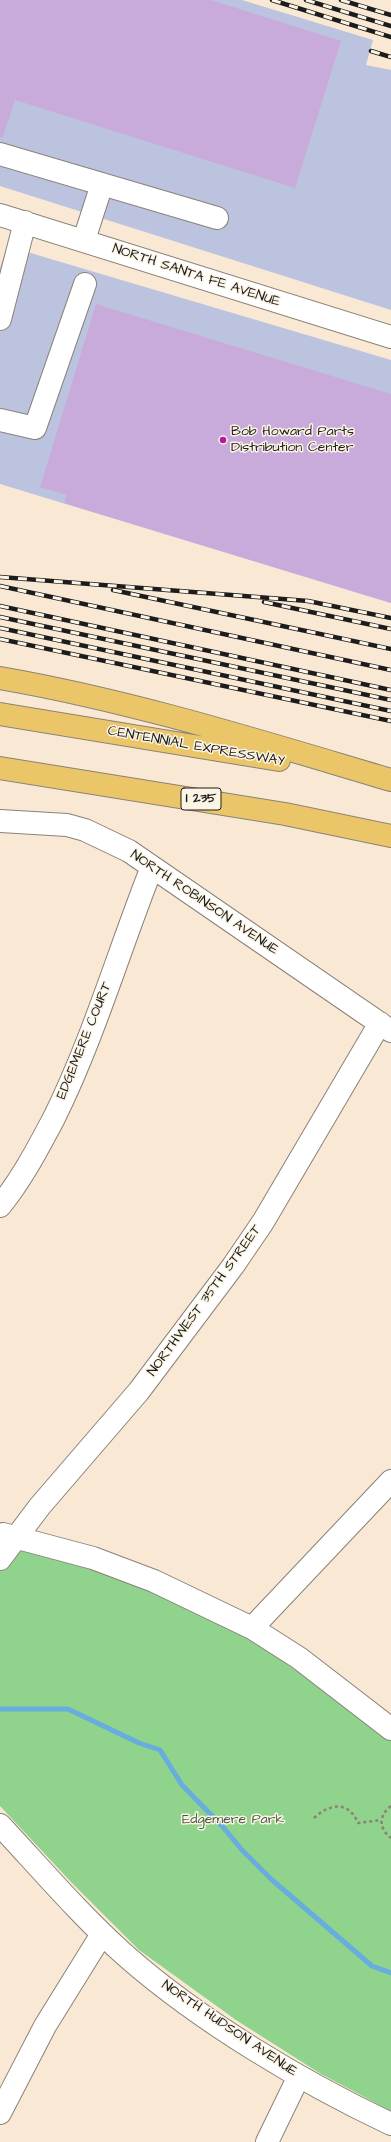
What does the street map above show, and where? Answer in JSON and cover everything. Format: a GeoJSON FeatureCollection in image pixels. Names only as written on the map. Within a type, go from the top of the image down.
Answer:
{"type":"FeatureCollection","features":[{"type":"Feature","properties":{"kind":"highway"},"geometry":{"type":"LineString","coordinates":[[0,678],[41,685],[146,709],[391,780]]}},
{"type":"Feature","properties":{"kind":"highway","name":"CENTENNIAL EXPRESSWAY"},"geometry":{"type":"LineString","coordinates":[[0,714],[240,753],[391,783]]}},
{"type":"Feature","properties":{"kind":"highway","name":"I 235"},"geometry":{"type":"LineString","coordinates":[[0,768],[285,814],[391,836]]}},
{"type":"Feature","properties":{"kind":"street"},"geometry":{"type":"LineString","coordinates":[[0,154],[217,218]]}},
{"type":"Feature","properties":{"kind":"street"},"geometry":{"type":"LineString","coordinates":[[84,240],[102,184]]}},
{"type":"Feature","properties":{"kind":"street","name":"NORTH SANTA FE AVENUE"},"geometry":{"type":"LineString","coordinates":[[0,215],[391,337]]}},
{"type":"Feature","properties":{"kind":"street"},"geometry":{"type":"LineString","coordinates":[[2,308],[25,222]]}},
{"type":"Feature","properties":{"kind":"street"},"geometry":{"type":"LineString","coordinates":[[0,420],[35,428],[85,284]]}},
{"type":"Feature","properties":{"kind":"street","name":"NORTH ROBINSON AVENUE"},"geometry":{"type":"LineString","coordinates":[[0,820],[67,825],[85,830],[129,850],[385,1027]]}},
{"type":"Feature","properties":{"kind":"street","name":"EDGEMERE COURT"},"geometry":{"type":"LineString","coordinates":[[0,1206],[39,1146],[84,1052],[152,867]]}},
{"type":"Feature","properties":{"kind":"street","name":"NORTHWEST 35TH STREET"},"geometry":{"type":"LineString","coordinates":[[0,1559],[8,1535],[139,1391],[233,1266],[267,1216],[385,1027]]}},
{"type":"Feature","properties":{"kind":"street"},"geometry":{"type":"LineString","coordinates":[[252,1628],[391,1481]]}},
{"type":"Feature","properties":{"kind":"street"},"geometry":{"type":"LineString","coordinates":[[8,1535],[93,1558],[154,1581],[252,1628],[299,1658],[391,1729]]}},
{"type":"Feature","properties":{"kind":"street","name":"NORTH HUDSON AVENUE"},"geometry":{"type":"LineString","coordinates":[[0,1825],[102,1934],[126,1956],[182,2000],[299,2076],[391,2124]]}},
{"type":"Feature","properties":{"kind":"street"},"geometry":{"type":"LineString","coordinates":[[0,2113],[45,2026],[102,1934]]}},
{"type":"Feature","properties":{"kind":"street"},"geometry":{"type":"LineString","coordinates":[[267,2142],[299,2076]]}},
{"type":"Feature","properties":{"kind":"path"},"geometry":{"type":"LineString","coordinates":[[314,1818],[322,1810],[339,1806],[348,1809],[355,1815],[358,1823],[381,1820]]}},
{"type":"Feature","properties":{"kind":"path"},"geometry":{"type":"LineString","coordinates":[[391,1806],[384,1812],[381,1820],[382,1827],[391,1838]]}},
{"type":"Feature","properties":{"kind":"shaded area"},"geometry":{"type":"Polygon","coordinates":[[[0,0],[242,0],[373,40],[366,65],[391,70],[391,310],[0,186],[0,0]]]}},
{"type":"Feature","properties":{"kind":"shaded area","name":"Bob Howard Parts Distribution Center"},"geometry":{"type":"Polygon","coordinates":[[[7,246],[391,360],[391,603],[0,484],[0,268],[7,246]]]}},
{"type":"Feature","properties":{"kind":"green space","name":"Edgemere Park"},"geometry":{"type":"Polygon","coordinates":[[[0,1543],[112,1574],[214,1620],[265,1649],[303,1675],[391,1741],[391,2111],[321,2074],[236,2020],[139,1950],[71,1882],[0,1806],[0,1543]]]}},
{"type":"Feature","properties":{"kind":"building"},"geometry":{"type":"Polygon","coordinates":[[[0,0],[211,0],[341,41],[295,188],[15,100],[3,137],[0,137],[0,0]]]}},
{"type":"Feature","properties":{"kind":"building","name":"Bob Howard Parts Distribution Center"},"geometry":{"type":"Polygon","coordinates":[[[96,304],[391,394],[391,603],[64,503],[67,495],[40,487],[96,304]]]}},
{"type":"Feature","properties":{"kind":"waterway"},"geometry":{"type":"LineString","coordinates":[[0,1709],[68,1709],[139,1743],[160,1750],[182,1785],[271,1879],[372,1966],[391,1973]]}},
{"type":"Feature","properties":{"kind":"railway"},"geometry":{"type":"LineString","coordinates":[[272,0],[391,37]]}},
{"type":"Feature","properties":{"kind":"railway"},"geometry":{"type":"LineString","coordinates":[[306,0],[391,26]]}},
{"type":"Feature","properties":{"kind":"railway"},"geometry":{"type":"LineString","coordinates":[[341,0],[391,15]]}},
{"type":"Feature","properties":{"kind":"railway"},"geometry":{"type":"LineString","coordinates":[[371,51],[391,57]]}},
{"type":"Feature","properties":{"kind":"railway"},"geometry":{"type":"LineString","coordinates":[[0,577],[308,601],[391,618]]}},
{"type":"Feature","properties":{"kind":"railway"},"geometry":{"type":"LineString","coordinates":[[0,586],[391,670]]}},
{"type":"Feature","properties":{"kind":"railway"},"geometry":{"type":"LineString","coordinates":[[113,590],[391,649]]}},
{"type":"Feature","properties":{"kind":"railway"},"geometry":{"type":"LineString","coordinates":[[264,602],[391,629]]}},
{"type":"Feature","properties":{"kind":"railway"},"geometry":{"type":"LineString","coordinates":[[0,606],[391,690]]}},
{"type":"Feature","properties":{"kind":"railway"},"geometry":{"type":"LineString","coordinates":[[0,617],[391,700]]}},
{"type":"Feature","properties":{"kind":"railway"},"geometry":{"type":"LineString","coordinates":[[0,628],[391,711]]}},
{"type":"Feature","properties":{"kind":"railway"},"geometry":{"type":"LineString","coordinates":[[0,639],[391,721]]}},
{"type":"Feature","properties":{"kind":"place","name":"Bob Howard Parts Distribution Center"},"geometry":{"type":"Point","coordinates":[223,440]}}]}
